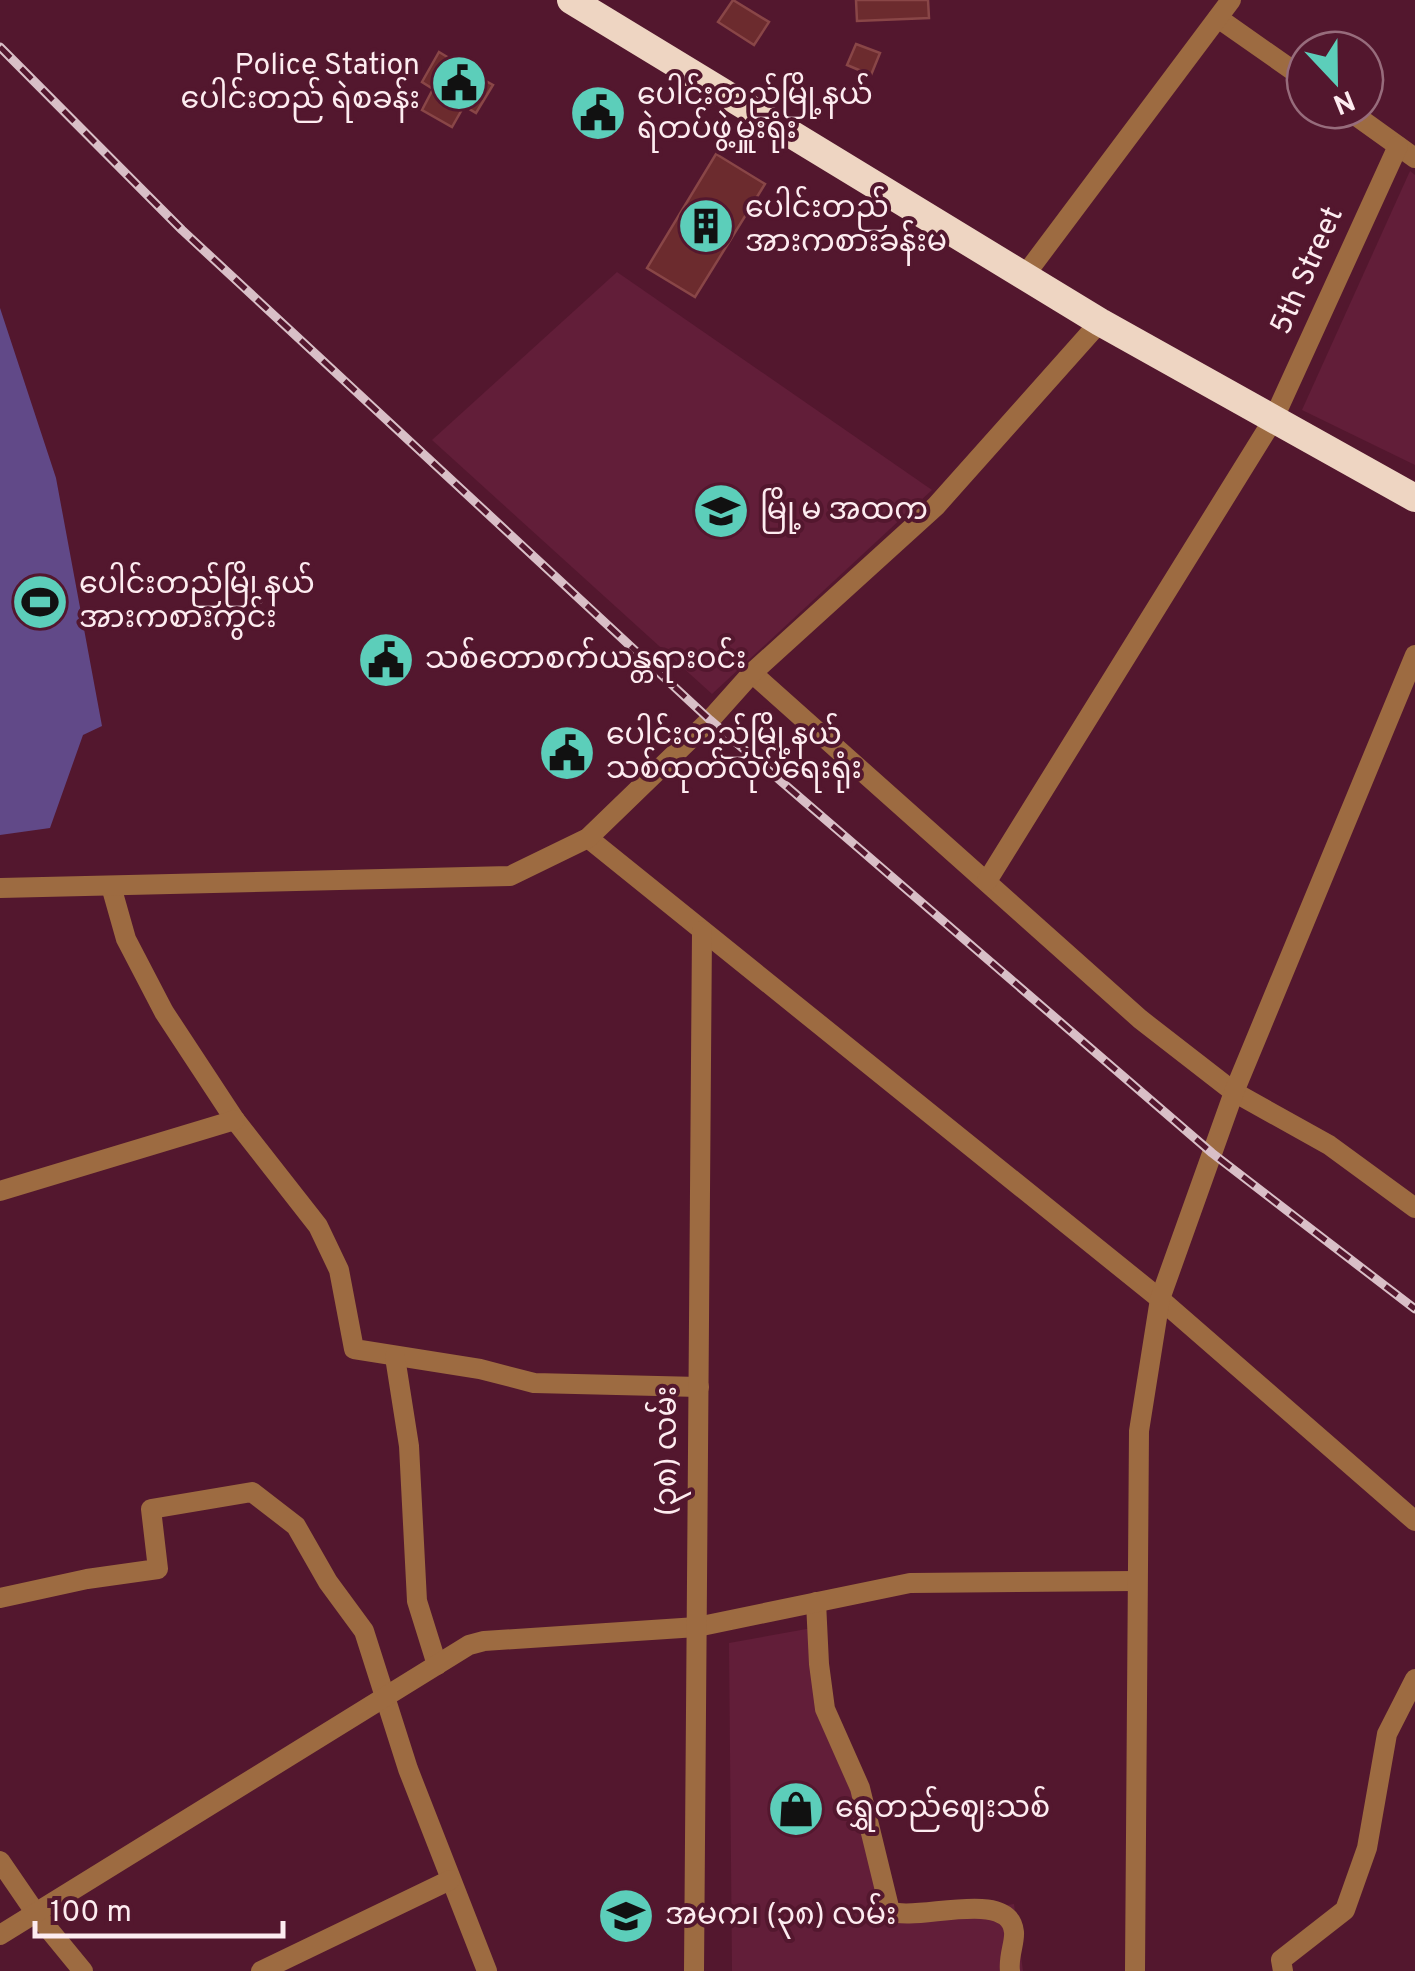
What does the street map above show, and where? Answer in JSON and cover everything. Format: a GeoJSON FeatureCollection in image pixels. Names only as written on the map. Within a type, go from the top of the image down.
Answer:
{"type":"FeatureCollection","features":[{"type":"Feature","properties":{"kind":"highway"},"geometry":{"type":"LineString","coordinates":[[570,0],[1100,322],[1415,498]]}},
{"type":"Feature","properties":{"kind":"street"},"geometry":{"type":"LineString","coordinates":[[1025,275],[1225,9],[1285,62]]}},
{"type":"Feature","properties":{"kind":"street"},"geometry":{"type":"LineString","coordinates":[[1376,130],[1407,152]]}},
{"type":"Feature","properties":{"kind":"street","name":"5th Street"},"geometry":{"type":"LineString","coordinates":[[988,880],[1273,420],[1407,152]]}},
{"type":"Feature","properties":{"kind":"street"},"geometry":{"type":"LineString","coordinates":[[0,888],[510,876],[588,838],[710,720],[752,672],[936,506],[1100,322]]}},
{"type":"Feature","properties":{"kind":"street"},"geometry":{"type":"LineString","coordinates":[[1135,1971],[1139,1431],[1160,1299],[1234,1092],[1415,655]]}},
{"type":"Feature","properties":{"kind":"street"},"geometry":{"type":"LineString","coordinates":[[752,672],[1140,1019],[1234,1092],[1329,1146],[1415,1208]]}},
{"type":"Feature","properties":{"kind":"street"},"geometry":{"type":"LineString","coordinates":[[588,838],[1160,1299],[1415,1521]]}},
{"type":"Feature","properties":{"kind":"street"},"geometry":{"type":"LineString","coordinates":[[111,886],[126,939],[164,1012],[235,1120],[318,1226],[338,1270],[354,1349],[480,1369],[534,1383],[699,1387]]}},
{"type":"Feature","properties":{"kind":"street","name":"(၃၈) လမ်း"},"geometry":{"type":"LineString","coordinates":[[694,1971],[702,932]]}},
{"type":"Feature","properties":{"kind":"street"},"geometry":{"type":"LineString","coordinates":[[0,1191],[235,1120]]}},
{"type":"Feature","properties":{"kind":"street"},"geometry":{"type":"LineString","coordinates":[[395,1356],[409,1446],[417,1601],[437,1666]]}},
{"type":"Feature","properties":{"kind":"street"},"geometry":{"type":"LineString","coordinates":[[0,1598],[158,1569],[150,1509],[252,1492],[296,1526],[328,1582],[364,1631],[450,1880],[487,1971]]}},
{"type":"Feature","properties":{"kind":"street"},"geometry":{"type":"LineString","coordinates":[[0,1935],[469,1646],[484,1641],[697,1626],[910,1583],[1136,1581]]}},
{"type":"Feature","properties":{"kind":"street"},"geometry":{"type":"LineString","coordinates":[[816,1602],[826,1708],[860,1788],[890,1911],[898,1915],[942,1909],[994,1909],[1010,1922],[1014,1934],[1008,1955],[1010,1971]]}},
{"type":"Feature","properties":{"kind":"street"},"geometry":{"type":"LineString","coordinates":[[1283,1971],[1281,1960],[1345,1910],[1367,1848],[1386,1734],[1415,1679]]}},
{"type":"Feature","properties":{"kind":"street"},"geometry":{"type":"LineString","coordinates":[[0,1861],[83,1971]]}},
{"type":"Feature","properties":{"kind":"street"},"geometry":{"type":"LineString","coordinates":[[261,1971],[450,1880]]}},
{"type":"Feature","properties":{"kind":"shaded area"},"geometry":{"type":"Polygon","coordinates":[[[1410,171],[1415,175],[1415,465],[1302,410],[1410,171]]]}},
{"type":"Feature","properties":{"kind":"shaded area"},"geometry":{"type":"Polygon","coordinates":[[[617,272],[932,490],[712,694],[432,440],[617,272]]]}},
{"type":"Feature","properties":{"kind":"shaded area","name":"‌ပေါင်းတည်မြို့နယ် အားကစားကွင်း"},"geometry":{"type":"Polygon","coordinates":[[[0,308],[56,478],[102,726],[83,735],[50,828],[0,835],[0,308]]]}},
{"type":"Feature","properties":{"kind":"shaded area","name":"ရွှေတည်ဈေးသစ်"},"geometry":{"type":"Polygon","coordinates":[[[823,1626],[831,1715],[898,1921],[1014,1904],[1023,1971],[732,1971],[729,1643],[823,1626]]]}},
{"type":"Feature","properties":{"kind":"building"},"geometry":{"type":"Polygon","coordinates":[[[733,0],[769,22],[754,45],[718,22],[733,0]]]}},
{"type":"Feature","properties":{"kind":"building"},"geometry":{"type":"Polygon","coordinates":[[[856,0],[928,0],[929,18],[857,21],[856,0]]]}},
{"type":"Feature","properties":{"kind":"building"},"geometry":{"type":"Polygon","coordinates":[[[856,44],[880,53],[871,75],[847,65],[856,44]]]}},
{"type":"Feature","properties":{"kind":"building"},"geometry":{"type":"Polygon","coordinates":[[[439,52],[459,64],[462,57],[475,65],[471,73],[493,85],[476,113],[464,106],[452,127],[422,110],[433,89],[422,82],[439,52]]]}},
{"type":"Feature","properties":{"kind":"building"},"geometry":{"type":"Polygon","coordinates":[[[594,94],[605,101],[609,96],[622,111],[603,135],[580,116],[594,94]]]}},
{"type":"Feature","properties":{"kind":"building","name":"ပေါင်းတည် အားကစားခန်းမ"},"geometry":{"type":"Polygon","coordinates":[[[716,154],[765,184],[695,297],[647,268],[716,154]]]}},
{"type":"Feature","properties":{"kind":"railway"},"geometry":{"type":"LineString","coordinates":[[0,47],[182,230],[710,720],[1212,1153],[1415,1309]]}},
{"type":"Feature","properties":{"kind":"place","name":"Police Station ပေါင်းတည် ရဲစခန်း"},"geometry":{"type":"Point","coordinates":[459,83]}},
{"type":"Feature","properties":{"kind":"place","name":"ပေါင်းတည်မြို့နယ် ရဲတပ်ဖွဲ့မှူးရုံး"},"geometry":{"type":"Point","coordinates":[598,113]}},
{"type":"Feature","properties":{"kind":"place","name":"ပေါင်းတည် အားကစားခန်းမ"},"geometry":{"type":"Point","coordinates":[706,226]}},
{"type":"Feature","properties":{"kind":"place","name":"မြို့မ အထက"},"geometry":{"type":"Point","coordinates":[721,511]}},
{"type":"Feature","properties":{"kind":"place","name":"‌ပေါင်းတည်မြို့နယ် အားကစားကွင်း"},"geometry":{"type":"Point","coordinates":[40,602]}},
{"type":"Feature","properties":{"kind":"place","name":"သစ်တောစက်ယန္တရားဝင်း"},"geometry":{"type":"Point","coordinates":[386,660]}},
{"type":"Feature","properties":{"kind":"place","name":"ပေါင်းတည်မြို့နယ် သစ်ထုတ်လုပ်ရေးရုံး"},"geometry":{"type":"Point","coordinates":[567,753]}},
{"type":"Feature","properties":{"kind":"place","name":"ရွှေတည်ဈေးသစ်"},"geometry":{"type":"Point","coordinates":[796,1809]}},
{"type":"Feature","properties":{"kind":"place","name":"အမက၊ (၃၈) လမ်း"},"geometry":{"type":"Point","coordinates":[626,1916]}}]}
